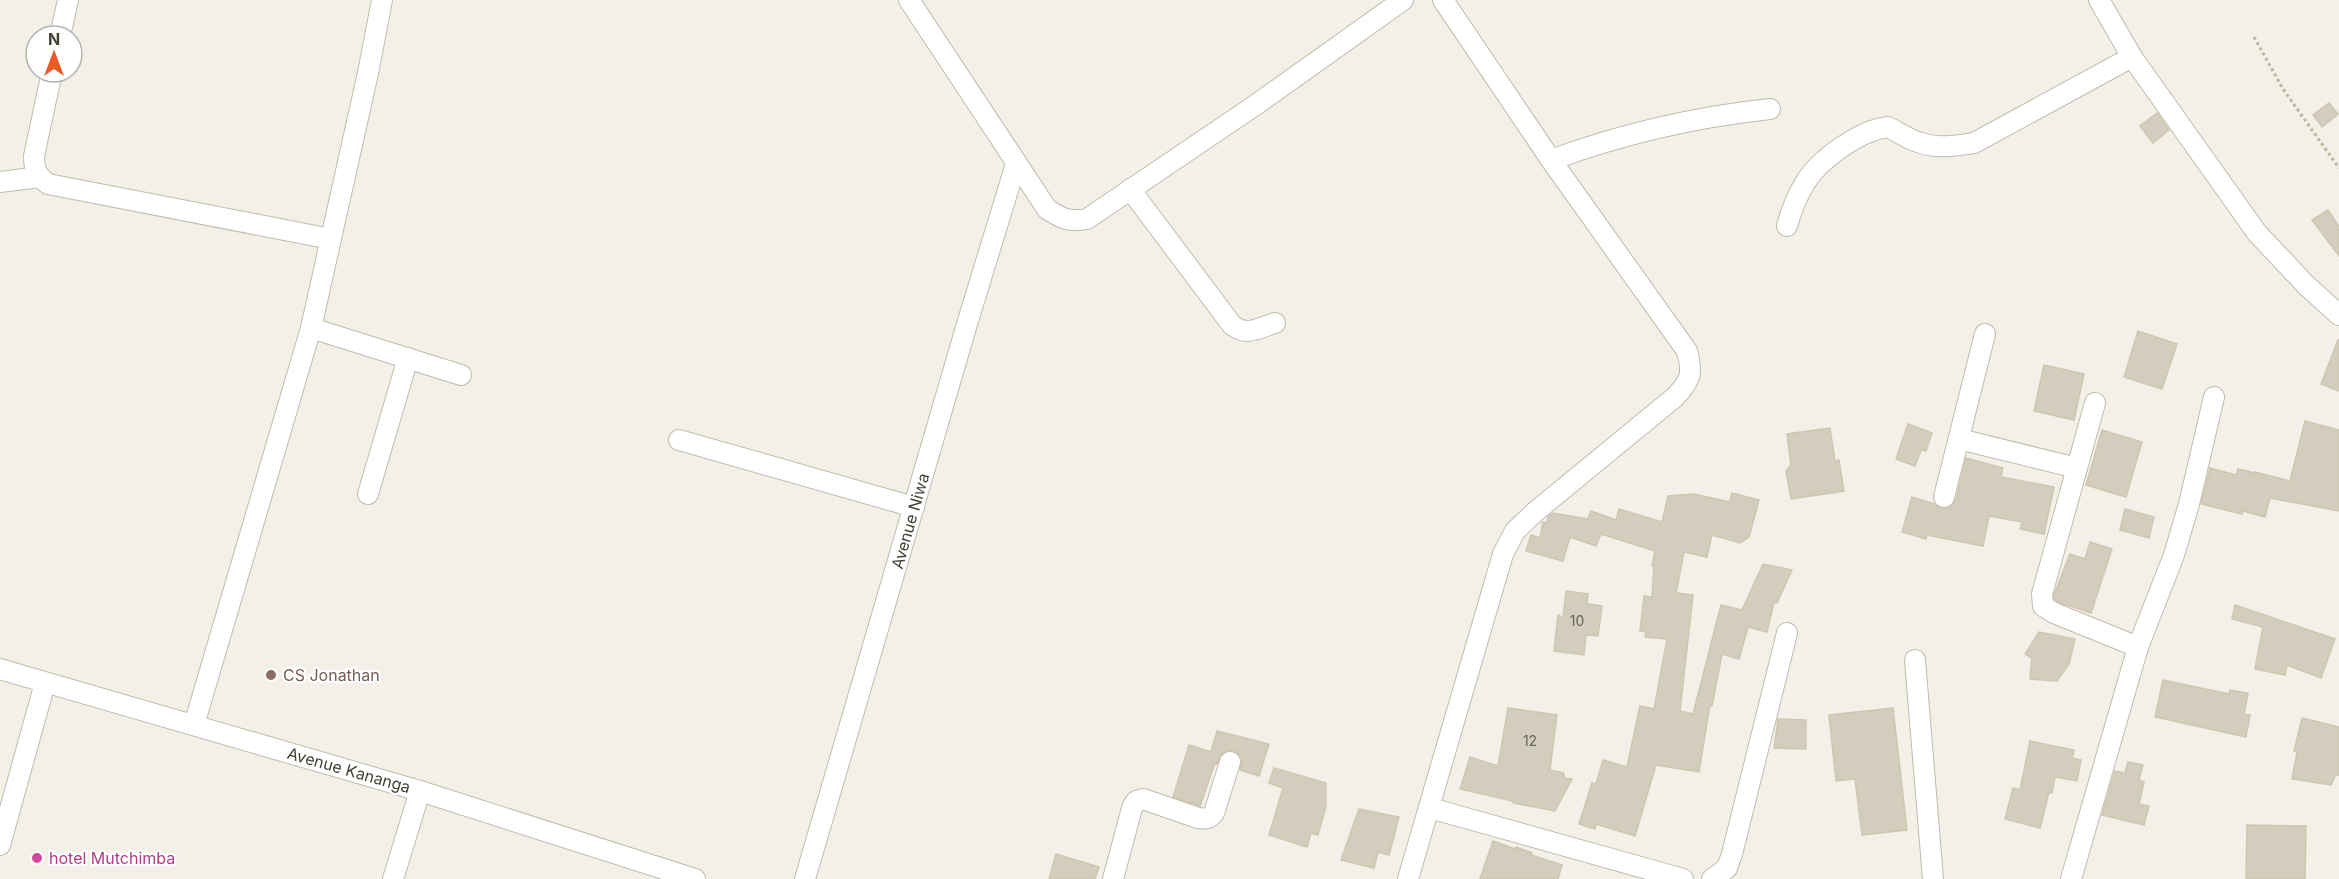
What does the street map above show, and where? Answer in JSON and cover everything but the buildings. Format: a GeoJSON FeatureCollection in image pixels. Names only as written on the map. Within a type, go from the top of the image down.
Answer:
{"type":"FeatureCollection","features":[{"type":"Feature","properties":{"kind":"street"},"geometry":{"type":"LineString","coordinates":[[63,24],[68,0]]}},
{"type":"Feature","properties":{"kind":"street"},"geometry":{"type":"LineString","coordinates":[[194,725],[311,328],[382,0]]}},
{"type":"Feature","properties":{"kind":"street"},"geometry":{"type":"LineString","coordinates":[[909,0],[1047,209],[1062,219],[1073,221],[1087,219],[1257,104],[1403,0]]}},
{"type":"Feature","properties":{"kind":"street"},"geometry":{"type":"LineString","coordinates":[[1408,879],[1503,554],[1515,531],[1675,397],[1688,384],[1691,368],[1687,351],[1551,160],[1443,0]]}},
{"type":"Feature","properties":{"kind":"street"},"geometry":{"type":"LineString","coordinates":[[2099,0],[2132,57],[2257,233],[2306,285],[2339,315]]}},
{"type":"Feature","properties":{"kind":"street"},"geometry":{"type":"LineString","coordinates":[[1787,226],[1801,191],[1813,171],[1849,143],[1868,132],[1888,127],[1931,146],[1948,147],[1974,143],[2132,57]]}},
{"type":"Feature","properties":{"kind":"street"},"geometry":{"type":"LineString","coordinates":[[49,84],[34,156],[34,168],[39,177],[48,184],[331,239]]}},
{"type":"Feature","properties":{"kind":"street"},"geometry":{"type":"LineString","coordinates":[[1551,160],[1614,138],[1716,115],[1770,109]]}},
{"type":"Feature","properties":{"kind":"street","name":"Avenue Niwa"},"geometry":{"type":"LineString","coordinates":[[805,879],[1016,164]]}},
{"type":"Feature","properties":{"kind":"street"},"geometry":{"type":"LineString","coordinates":[[0,182],[39,177]]}},
{"type":"Feature","properties":{"kind":"street"},"geometry":{"type":"LineString","coordinates":[[1130,189],[1232,325],[1240,332],[1248,332],[1275,323]]}},
{"type":"Feature","properties":{"kind":"street"},"geometry":{"type":"LineString","coordinates":[[311,328],[461,375]]}},
{"type":"Feature","properties":{"kind":"street"},"geometry":{"type":"LineString","coordinates":[[1944,497],[1985,334]]}},
{"type":"Feature","properties":{"kind":"street"},"geometry":{"type":"LineString","coordinates":[[368,494],[408,358]]}},
{"type":"Feature","properties":{"kind":"street"},"geometry":{"type":"LineString","coordinates":[[2070,879],[2138,647],[2175,555],[2214,397]]}},
{"type":"Feature","properties":{"kind":"street"},"geometry":{"type":"LineString","coordinates":[[2095,403],[2042,594],[2043,606],[2054,614],[2138,647]]}},
{"type":"Feature","properties":{"kind":"street"},"geometry":{"type":"LineString","coordinates":[[1959,439],[2077,468]]}},
{"type":"Feature","properties":{"kind":"street"},"geometry":{"type":"LineString","coordinates":[[679,440],[914,507]]}},
{"type":"Feature","properties":{"kind":"street"},"geometry":{"type":"LineString","coordinates":[[1712,879],[1727,868],[1732,854],[1787,633]]}},
{"type":"Feature","properties":{"kind":"street"},"geometry":{"type":"LineString","coordinates":[[1915,660],[1933,879]]}},
{"type":"Feature","properties":{"kind":"street","name":"Avenue Kananga"},"geometry":{"type":"LineString","coordinates":[[0,669],[420,791],[695,879]]}},
{"type":"Feature","properties":{"kind":"street"},"geometry":{"type":"LineString","coordinates":[[0,845],[45,683]]}},
{"type":"Feature","properties":{"kind":"street"},"geometry":{"type":"LineString","coordinates":[[1113,879],[1132,808],[1136,801],[1143,799],[1198,818],[1211,817],[1230,762]]}},
{"type":"Feature","properties":{"kind":"street"},"geometry":{"type":"LineString","coordinates":[[393,879],[420,791]]}},
{"type":"Feature","properties":{"kind":"street"},"geometry":{"type":"LineString","coordinates":[[1430,808],[1674,878]]}},
{"type":"Feature","properties":{"kind":"path"},"geometry":{"type":"LineString","coordinates":[[2254,37],[2283,89],[2339,168]]}},
{"type":"Feature","properties":{"kind":"place","name":"CS Jonathan"},"geometry":{"type":"Point","coordinates":[271,675]}},
{"type":"Feature","properties":{"kind":"place","name":"hotel Mutchimba"},"geometry":{"type":"Point","coordinates":[37,858]}}]}
